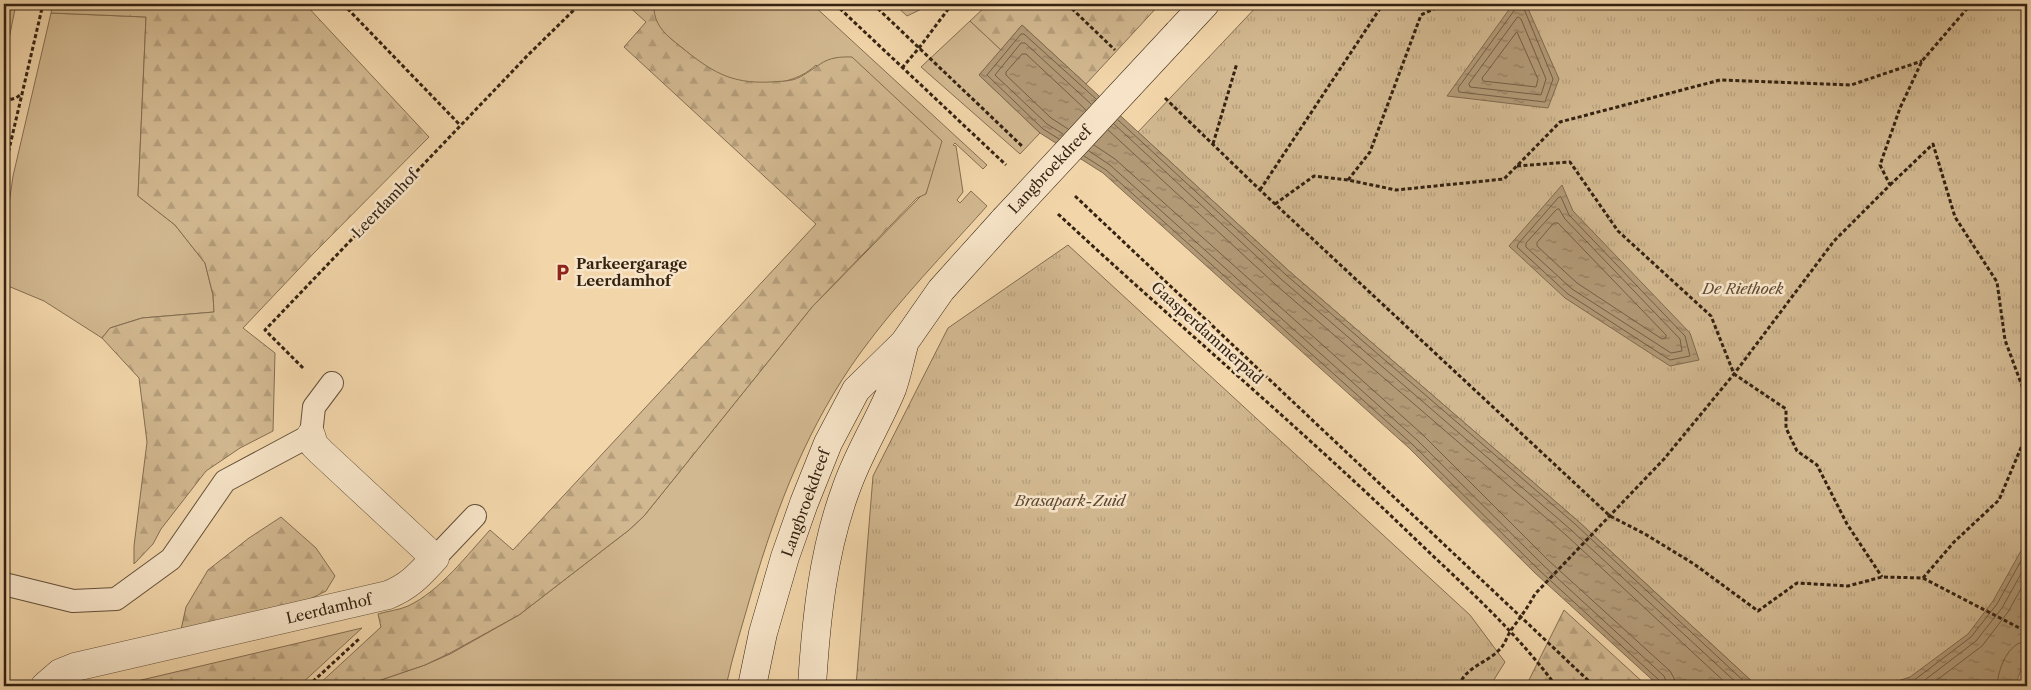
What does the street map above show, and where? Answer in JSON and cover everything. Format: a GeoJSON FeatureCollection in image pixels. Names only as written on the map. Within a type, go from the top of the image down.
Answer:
{"type":"FeatureCollection","features":[{"type":"Feature","properties":{"kind":"main road","name":"Langbroekdreef"},"geometry":{"type":"LineString","coordinates":[[752,686],[763,633],[785,557],[828,443],[856,390],[904,343],[940,290],[1206,4]]}},
{"type":"Feature","properties":{"kind":"main road","name":"Langbroekdreef"},"geometry":{"type":"LineString","coordinates":[[812,686],[815,641],[822,593],[828,555],[838,515],[846,488],[892,388],[904,343]]}},
{"type":"Feature","properties":{"kind":"main road"},"geometry":{"type":"LineString","coordinates":[[311,435],[314,444],[321,452],[435,558]]}},
{"type":"Feature","properties":{"kind":"main road","name":"Leerdamhof"},"geometry":{"type":"LineString","coordinates":[[45,686],[60,673],[74,667],[388,595],[404,589],[435,558]]}},
{"type":"Feature","properties":{"kind":"lane"},"geometry":{"type":"LineString","coordinates":[[4,584],[72,601],[116,599],[170,559],[225,481],[311,435],[314,407],[328,386]]}},
{"type":"Feature","properties":{"kind":"lane"},"geometry":{"type":"LineString","coordinates":[[435,558],[475,516]]}},
{"type":"Feature","properties":{"kind":"path"},"geometry":{"type":"LineString","coordinates":[[4,171],[43,4]]}},
{"type":"Feature","properties":{"kind":"path"},"geometry":{"type":"LineString","coordinates":[[343,4],[460,125]]}},
{"type":"Feature","properties":{"kind":"path","name":"Leerdamhof"},"geometry":{"type":"LineString","coordinates":[[328,386],[265,330],[460,125],[580,4]]}},
{"type":"Feature","properties":{"kind":"path"},"geometry":{"type":"LineString","coordinates":[[835,4],[1007,166]]}},
{"type":"Feature","properties":{"kind":"path"},"geometry":{"type":"LineString","coordinates":[[873,4],[1028,151]]}},
{"type":"Feature","properties":{"kind":"path"},"geometry":{"type":"LineString","coordinates":[[902,68],[952,4]]}},
{"type":"Feature","properties":{"kind":"path"},"geometry":{"type":"LineString","coordinates":[[1067,4],[1115,50]]}},
{"type":"Feature","properties":{"kind":"path"},"geometry":{"type":"LineString","coordinates":[[1260,190],[1384,4]]}},
{"type":"Feature","properties":{"kind":"path"},"geometry":{"type":"LineString","coordinates":[[1348,180],[1370,152],[1421,15],[1444,4]]}},
{"type":"Feature","properties":{"kind":"path"},"geometry":{"type":"LineString","coordinates":[[1890,185],[1880,165],[1900,108],[1922,61],[1971,4]]}},
{"type":"Feature","properties":{"kind":"path"},"geometry":{"type":"LineString","coordinates":[[1275,204],[1314,176],[1348,180],[1396,190],[1504,179],[1560,122],[1720,80],[1851,85],[1922,61]]}},
{"type":"Feature","properties":{"kind":"path"},"geometry":{"type":"LineString","coordinates":[[1213,144],[1237,63]]}},
{"type":"Feature","properties":{"kind":"path"},"geometry":{"type":"LineString","coordinates":[[4,101],[16,98],[23,93]]}},
{"type":"Feature","properties":{"kind":"path"},"geometry":{"type":"LineString","coordinates":[[1164,97],[1260,190],[1610,516],[1694,564],[1758,611],[1797,583],[1848,586],[1882,577],[1923,578],[2027,632]]}},
{"type":"Feature","properties":{"kind":"path"},"geometry":{"type":"LineString","coordinates":[[1459,686],[1460,682],[1471,670],[1500,650],[1511,631],[1522,618],[1535,594],[1594,530],[1610,516],[1664,459],[1734,374],[1834,241],[1933,144],[1955,217],[1997,282],[2005,340],[2025,395],[2023,443],[1999,500],[1954,542],[1923,578]]}},
{"type":"Feature","properties":{"kind":"path"},"geometry":{"type":"LineString","coordinates":[[1516,166],[1570,162],[1618,230],[1711,316],[1734,374],[1786,409],[1786,428],[1797,451],[1817,465],[1847,524],[1882,577]]}},
{"type":"Feature","properties":{"kind":"path"},"geometry":{"type":"LineString","coordinates":[[1071,192],[1594,686]]}},
{"type":"Feature","properties":{"kind":"path","name":"Gaasperdammerpad"},"geometry":{"type":"LineString","coordinates":[[1056,212],[1379,504],[1511,631],[1536,658],[1556,686]]}},
{"type":"Feature","properties":{"kind":"path"},"geometry":{"type":"LineString","coordinates":[[2025,395],[2027,391]]}},
{"type":"Feature","properties":{"kind":"path"},"geometry":{"type":"LineString","coordinates":[[308,686],[364,635]]}},
{"type":"Feature","properties":{"kind":"green space"},"geometry":{"type":"Polygon","coordinates":[[[4,4],[16,4],[4,64],[4,4]]]}},
{"type":"Feature","properties":{"kind":"green space"},"geometry":{"type":"Polygon","coordinates":[[[53,4],[305,4],[429,137],[243,328],[275,353],[273,431],[240,448],[206,471],[161,529],[153,544],[134,564],[134,546],[147,442],[139,378],[102,338],[110,328],[142,318],[214,312],[213,295],[205,263],[175,225],[138,196],[146,17],[51,13],[53,4]]]}},
{"type":"Feature","properties":{"kind":"green space"},"geometry":{"type":"Polygon","coordinates":[[[626,4],[654,4],[658,24],[670,38],[712,69],[743,81],[789,81],[797,79],[823,62],[835,58],[852,57],[942,141],[926,194],[917,198],[812,307],[644,516],[629,530],[519,615],[450,653],[425,665],[363,686],[317,686],[381,627],[378,614],[408,606],[431,591],[452,572],[490,530],[513,550],[816,224],[624,47],[646,22],[626,4]]]}},
{"type":"Feature","properties":{"kind":"green space"},"geometry":{"type":"Polygon","coordinates":[[[654,4],[812,4],[987,165],[983,169],[955,143],[953,145],[956,146],[963,192],[957,200],[960,203],[971,191],[987,206],[891,314],[861,352],[825,408],[796,467],[772,528],[752,591],[726,686],[363,686],[425,665],[450,654],[519,615],[629,530],[644,516],[812,307],[922,195],[816,65],[806,73],[794,78],[767,84],[740,81],[727,77],[702,64],[665,34],[655,18],[654,4]]]}},
{"type":"Feature","properties":{"kind":"green space"},"geometry":{"type":"Polygon","coordinates":[[[894,4],[932,4],[907,16],[894,4]]]}},
{"type":"Feature","properties":{"kind":"green space"},"geometry":{"type":"Polygon","coordinates":[[[988,4],[1160,4],[1086,84],[1022,25],[1001,50],[970,21],[988,4]]]}},
{"type":"Feature","properties":{"kind":"green space","name":"De Riethoek"},"geometry":{"type":"Polygon","coordinates":[[[1259,4],[2027,4],[2027,686],[1757,686],[1578,521],[1289,271],[1138,132],[1259,4]]]}},
{"type":"Feature","properties":{"kind":"green space"},"geometry":{"type":"Polygon","coordinates":[[[51,13],[146,17],[138,196],[175,225],[205,263],[213,295],[214,312],[142,318],[110,328],[102,338],[44,301],[8,286],[5,232],[13,176],[51,13]]]}},
{"type":"Feature","properties":{"kind":"green space"},"geometry":{"type":"Polygon","coordinates":[[[970,21],[1001,50],[979,75],[1040,133],[1020,154],[921,67],[970,21]]]}},
{"type":"Feature","properties":{"kind":"green space","name":"Brasapark-Zuid"},"geometry":{"type":"Polygon","coordinates":[[[1068,245],[1470,615],[1505,662],[1490,686],[856,686],[873,476],[948,328],[1068,245]]]}},
{"type":"Feature","properties":{"kind":"green space"},"geometry":{"type":"Polygon","coordinates":[[[281,517],[316,548],[335,576],[326,591],[298,605],[179,639],[186,607],[208,570],[249,538],[281,517]]]}},
{"type":"Feature","properties":{"kind":"green space"},"geometry":{"type":"Polygon","coordinates":[[[1564,610],[1647,686],[1526,686],[1564,610]]]}},
{"type":"Feature","properties":{"kind":"green space"},"geometry":{"type":"Polygon","coordinates":[[[362,628],[299,686],[116,686],[362,628]]]}},
{"type":"Feature","properties":{"kind":"water"},"geometry":{"type":"Polygon","coordinates":[[[1513,4],[1526,4],[1559,79],[1548,108],[1447,96],[1513,4]]]}},
{"type":"Feature","properties":{"kind":"water"},"geometry":{"type":"Polygon","coordinates":[[[1022,25],[1289,271],[1578,521],[1757,686],[1659,686],[1535,573],[1409,448],[1103,173],[1040,133],[979,75],[1022,25]]]}},
{"type":"Feature","properties":{"kind":"water"},"geometry":{"type":"Polygon","coordinates":[[[1562,185],[1573,211],[1690,333],[1699,360],[1670,366],[1565,298],[1509,246],[1562,185]]]}},
{"type":"Feature","properties":{"kind":"water"},"geometry":{"type":"Polygon","coordinates":[[[2027,540],[2027,654],[2015,686],[1882,686],[1910,677],[1968,634],[1993,601],[2027,540]]]}},
{"type":"Feature","properties":{"kind":"place","name":"Parkeergarage Leerdamhof"},"geometry":{"type":"Point","coordinates":[562,273]}}]}
